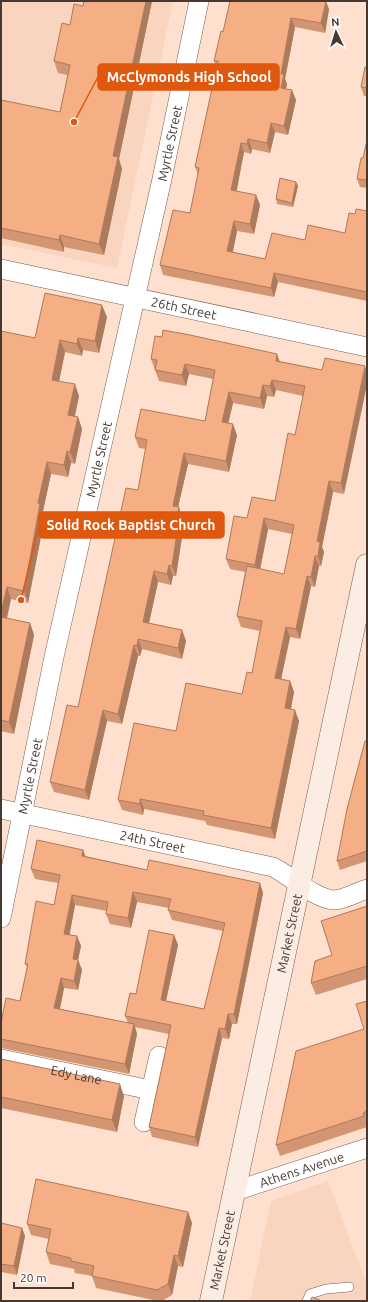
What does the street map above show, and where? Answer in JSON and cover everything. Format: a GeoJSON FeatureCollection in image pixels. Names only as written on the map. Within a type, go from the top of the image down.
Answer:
{"type":"FeatureCollection","features":[{"type":"Feature","properties":{"kind":"main road","name":"Market Street"},"geometry":{"type":"LineString","coordinates":[[211,1301],[300,885],[362,613],[367,565]]}},
{"type":"Feature","properties":{"kind":"street","name":"Myrtle Street"},"geometry":{"type":"LineString","coordinates":[[1,918],[59,633],[162,179],[199,1]]}},
{"type":"Feature","properties":{"kind":"street","name":"26th Street"},"geometry":{"type":"LineString","coordinates":[[1,269],[367,347]]}},
{"type":"Feature","properties":{"kind":"street","name":"24th Street"},"geometry":{"type":"LineString","coordinates":[[1,809],[273,867],[288,874],[300,885],[327,898],[335,900],[367,889]]}},
{"type":"Feature","properties":{"kind":"street"},"geometry":{"type":"LineString","coordinates":[[144,1122],[159,1056]]}},
{"type":"Feature","properties":{"kind":"street","name":"Edy Lane"},"geometry":{"type":"LineString","coordinates":[[1,1059],[151,1090]]}},
{"type":"Feature","properties":{"kind":"street","name":"Athens Avenue"},"geometry":{"type":"LineString","coordinates":[[235,1191],[367,1148]]}},
{"type":"Feature","properties":{"kind":"lane"},"geometry":{"type":"LineString","coordinates":[[306,1301],[310,1294],[326,1289],[349,1287]]}},
{"type":"Feature","properties":{"kind":"shaded area"},"geometry":{"type":"Polygon","coordinates":[[[1,1],[173,1],[117,268],[1,244],[1,1]]]}},
{"type":"Feature","properties":{"kind":"shaded area"},"geometry":{"type":"Polygon","coordinates":[[[328,1181],[367,1285],[367,1301],[250,1301],[271,1201],[328,1181]]]}},
{"type":"Feature","properties":{"kind":"building"},"geometry":{"type":"Polygon","coordinates":[[[84,1],[146,1],[113,156],[118,157],[99,244],[60,235],[59,240],[1,228],[1,100],[60,112],[70,65],[54,61],[62,23],[70,25],[74,4],[83,6],[84,1]]]}},
{"type":"Feature","properties":{"kind":"building"},"geometry":{"type":"Polygon","coordinates":[[[230,1],[326,1],[321,23],[291,18],[281,74],[284,74],[281,88],[292,90],[284,126],[271,123],[267,143],[248,139],[247,144],[241,143],[231,190],[256,195],[250,224],[234,221],[227,251],[265,259],[272,233],[305,240],[308,225],[345,233],[349,213],[355,214],[356,209],[367,211],[367,292],[274,273],[271,288],[160,265],[173,210],[190,213],[199,168],[195,167],[218,61],[214,61],[221,31],[223,32],[230,1]]]}},
{"type":"Feature","properties":{"kind":"building"},"geometry":{"type":"Polygon","coordinates":[[[365,67],[367,67],[367,88],[361,87],[365,67]]]}},
{"type":"Feature","properties":{"kind":"building"},"geometry":{"type":"Polygon","coordinates":[[[367,140],[367,180],[357,179],[361,158],[363,158],[367,140]]]}},
{"type":"Feature","properties":{"kind":"building"},"geometry":{"type":"Polygon","coordinates":[[[280,178],[296,182],[292,203],[276,199],[280,178]]]}},
{"type":"Feature","properties":{"kind":"building"},"geometry":{"type":"Polygon","coordinates":[[[45,293],[102,305],[95,341],[78,338],[77,344],[60,340],[52,380],[75,384],[68,415],[78,417],[70,452],[67,451],[64,465],[47,462],[38,503],[40,504],[24,591],[7,587],[1,612],[1,331],[35,338],[45,293]]]}},
{"type":"Feature","properties":{"kind":"building"},"geometry":{"type":"Polygon","coordinates":[[[163,330],[277,354],[276,361],[322,370],[325,358],[365,366],[341,483],[329,481],[317,541],[320,542],[318,556],[315,556],[311,577],[307,576],[296,629],[286,627],[275,678],[290,681],[285,708],[295,710],[271,828],[203,815],[204,811],[140,799],[140,804],[118,800],[134,723],[176,731],[186,683],[242,694],[247,672],[252,673],[262,621],[237,616],[247,566],[284,574],[294,525],[264,518],[255,565],[226,559],[234,516],[247,518],[252,497],[275,501],[288,433],[295,435],[305,386],[272,380],[270,386],[263,385],[260,398],[229,392],[222,422],[233,424],[226,461],[184,453],[173,506],[179,507],[175,526],[178,527],[172,566],[169,565],[167,574],[154,571],[143,622],[182,630],[178,648],[138,639],[137,646],[134,645],[118,714],[103,710],[85,790],[50,782],[67,705],[78,707],[126,488],[138,490],[147,440],[135,437],[141,409],[205,421],[215,370],[185,364],[182,375],[155,370],[157,360],[151,359],[155,336],[162,337],[163,330]]]}},
{"type":"Feature","properties":{"kind":"building"},"geometry":{"type":"Polygon","coordinates":[[[1,617],[30,623],[9,722],[1,720],[1,617]]]}},
{"type":"Feature","properties":{"kind":"building"},"geometry":{"type":"Polygon","coordinates":[[[365,741],[367,741],[367,851],[337,861],[347,809],[365,741]]]}},
{"type":"Feature","properties":{"kind":"building"},"geometry":{"type":"Polygon","coordinates":[[[37,840],[83,850],[82,856],[147,870],[149,860],[260,883],[234,1014],[228,1014],[225,1029],[219,1028],[195,1137],[149,1127],[171,1025],[125,1016],[130,993],[136,994],[149,930],[174,935],[161,1000],[204,1009],[225,923],[168,910],[171,899],[133,892],[128,918],[106,914],[108,902],[72,895],[64,934],[77,936],[73,959],[78,960],[74,981],[61,978],[54,1008],[134,1024],[125,1064],[1,1039],[1,1023],[6,998],[20,1001],[28,964],[25,964],[36,901],[54,905],[60,875],[31,869],[37,840]]]}},
{"type":"Feature","properties":{"kind":"building"},"geometry":{"type":"Polygon","coordinates":[[[367,906],[367,966],[311,983],[315,961],[332,955],[321,921],[367,906]]]}},
{"type":"Feature","properties":{"kind":"building"},"geometry":{"type":"Polygon","coordinates":[[[367,1001],[367,1111],[363,1113],[364,1116],[276,1145],[296,1051],[364,1029],[356,1004],[367,1001]]]}},
{"type":"Feature","properties":{"kind":"building"},"geometry":{"type":"Polygon","coordinates":[[[1,1059],[120,1084],[112,1120],[1,1097],[1,1059]]]}},
{"type":"Feature","properties":{"kind":"building"},"geometry":{"type":"Polygon","coordinates":[[[36,1179],[188,1212],[178,1256],[174,1255],[168,1284],[157,1290],[92,1276],[94,1266],[71,1261],[71,1258],[46,1252],[51,1229],[27,1224],[36,1179]]]}},
{"type":"Feature","properties":{"kind":"building"},"geometry":{"type":"Polygon","coordinates":[[[1,1223],[22,1228],[14,1266],[1,1264],[1,1223]]]}},
{"type":"Feature","properties":{"kind":"building"},"geometry":{"type":"Polygon","coordinates":[[[312,1297],[322,1301],[310,1301],[312,1297]]]}},
{"type":"Feature","properties":{"kind":"place","name":"McClymonds High School"},"geometry":{"type":"Point","coordinates":[74,122]}},
{"type":"Feature","properties":{"kind":"place","name":"Solid Rock Baptist Church"},"geometry":{"type":"Point","coordinates":[21,600]}}]}
